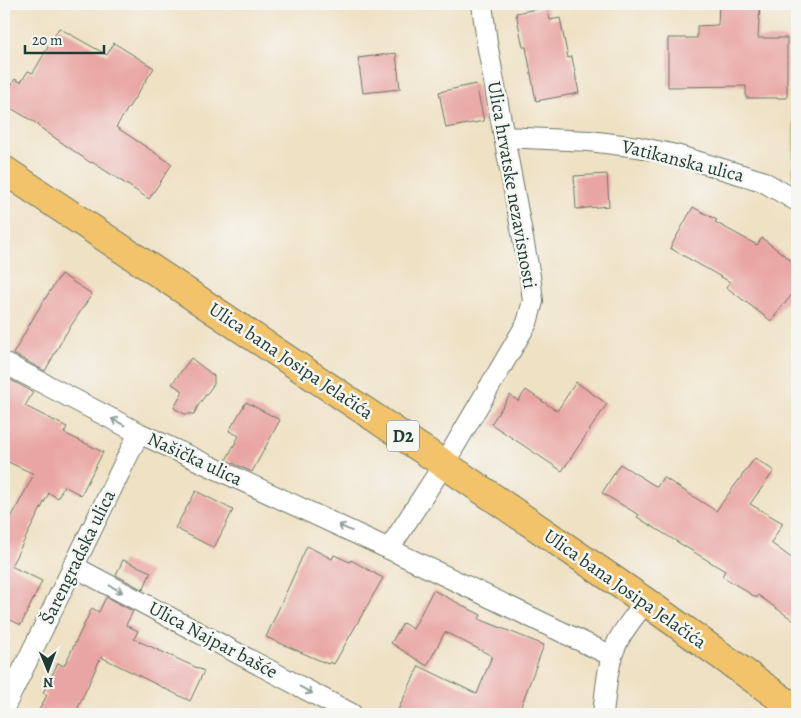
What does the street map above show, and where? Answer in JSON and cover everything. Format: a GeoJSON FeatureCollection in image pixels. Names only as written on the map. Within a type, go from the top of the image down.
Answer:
{"type":"FeatureCollection","features":[{"type":"Feature","properties":{"kind":"main road","name":"Ulica bana Josipa Jelačića"},"geometry":{"type":"LineString","coordinates":[[4,170],[444,464],[646,602],[797,710]]}},
{"type":"Feature","properties":{"kind":"street","name":"Ulica hrvatske nezavisnosti"},"geometry":{"type":"LineString","coordinates":[[444,464],[527,323],[532,301],[530,276],[487,43],[482,4]]}},
{"type":"Feature","properties":{"kind":"street","name":"Vatikanska ulica"},"geometry":{"type":"LineString","coordinates":[[504,137],[589,141],[638,147],[676,155],[762,182],[797,201]]}},
{"type":"Feature","properties":{"kind":"street","name":"Našička ulica"},"geometry":{"type":"LineString","coordinates":[[4,363],[139,433],[389,548],[612,656]]}},
{"type":"Feature","properties":{"kind":"street","name":"Šarengradska ulica"},"geometry":{"type":"LineString","coordinates":[[4,708],[139,433]]}},
{"type":"Feature","properties":{"kind":"street"},"geometry":{"type":"LineString","coordinates":[[389,548],[444,464]]}},
{"type":"Feature","properties":{"kind":"street","name":"Ulica Najpar bašće"},"geometry":{"type":"LineString","coordinates":[[73,566],[352,714]]}},
{"type":"Feature","properties":{"kind":"street"},"geometry":{"type":"LineString","coordinates":[[603,714],[607,674],[618,640],[646,602]]}},
{"type":"Feature","properties":{"kind":"green space"},"geometry":{"type":"Polygon","coordinates":[[[797,4],[797,182],[793,180],[797,4]]]}},
{"type":"Feature","properties":{"kind":"building"},"geometry":{"type":"Polygon","coordinates":[[[719,4],[760,4],[758,38],[787,38],[787,98],[746,98],[746,86],[668,87],[668,38],[697,38],[697,26],[718,25],[719,4]]]}},
{"type":"Feature","properties":{"kind":"building"},"geometry":{"type":"Polygon","coordinates":[[[547,7],[550,20],[560,18],[568,58],[572,57],[579,93],[536,101],[526,47],[523,47],[516,13],[547,7]]]}},
{"type":"Feature","properties":{"kind":"building"},"geometry":{"type":"Polygon","coordinates":[[[59,28],[107,55],[114,43],[154,68],[116,127],[172,164],[149,199],[91,163],[39,125],[4,104],[4,97],[15,79],[21,82],[28,71],[33,73],[59,28]]]}},
{"type":"Feature","properties":{"kind":"building"},"geometry":{"type":"Polygon","coordinates":[[[396,53],[400,89],[363,93],[358,58],[396,53]]]}},
{"type":"Feature","properties":{"kind":"building"},"geometry":{"type":"Polygon","coordinates":[[[476,84],[484,121],[446,128],[439,92],[476,84]]]}},
{"type":"Feature","properties":{"kind":"building"},"geometry":{"type":"Polygon","coordinates":[[[607,174],[609,206],[576,209],[574,176],[607,174]]]}},
{"type":"Feature","properties":{"kind":"building"},"geometry":{"type":"Polygon","coordinates":[[[693,207],[717,220],[715,222],[757,245],[762,238],[797,265],[797,288],[771,321],[726,287],[730,282],[670,248],[693,207]]]}},
{"type":"Feature","properties":{"kind":"building"},"geometry":{"type":"Polygon","coordinates":[[[61,274],[92,294],[65,335],[45,371],[13,354],[61,274]]]}},
{"type":"Feature","properties":{"kind":"building"},"geometry":{"type":"Polygon","coordinates":[[[191,358],[214,376],[214,384],[194,414],[185,414],[174,408],[183,391],[172,384],[191,358]]]}},
{"type":"Feature","properties":{"kind":"building"},"geometry":{"type":"Polygon","coordinates":[[[4,376],[33,392],[25,406],[67,427],[64,433],[103,452],[81,495],[64,486],[58,498],[49,493],[11,566],[42,581],[21,625],[4,617],[4,511],[12,516],[34,474],[4,460],[4,376]]]}},
{"type":"Feature","properties":{"kind":"building"},"geometry":{"type":"Polygon","coordinates":[[[576,382],[607,404],[562,471],[491,424],[510,395],[518,401],[526,390],[557,411],[576,382]]]}},
{"type":"Feature","properties":{"kind":"building"},"geometry":{"type":"Polygon","coordinates":[[[246,402],[280,420],[252,472],[226,460],[239,436],[229,431],[246,402]]]}},
{"type":"Feature","properties":{"kind":"building"},"geometry":{"type":"Polygon","coordinates":[[[755,458],[774,471],[750,504],[783,523],[771,543],[797,562],[797,623],[758,595],[757,598],[722,576],[725,571],[637,517],[639,515],[602,493],[620,464],[657,487],[663,477],[716,511],[755,458]]]}},
{"type":"Feature","properties":{"kind":"building"},"geometry":{"type":"Polygon","coordinates":[[[196,491],[233,510],[214,548],[175,528],[196,491]]]}},
{"type":"Feature","properties":{"kind":"building"},"geometry":{"type":"Polygon","coordinates":[[[307,546],[332,559],[334,555],[350,562],[351,560],[383,578],[334,664],[330,662],[328,664],[266,637],[307,546]]]}},
{"type":"Feature","properties":{"kind":"building"},"geometry":{"type":"Polygon","coordinates":[[[123,560],[151,572],[143,590],[116,575],[123,560]]]}},
{"type":"Feature","properties":{"kind":"building"},"geometry":{"type":"Polygon","coordinates":[[[433,590],[481,615],[479,619],[544,645],[518,714],[396,714],[419,666],[477,694],[492,656],[445,632],[427,666],[391,643],[403,623],[413,629],[433,590]]]}},
{"type":"Feature","properties":{"kind":"building"},"geometry":{"type":"Polygon","coordinates":[[[106,597],[133,611],[126,625],[138,631],[134,639],[204,671],[190,701],[101,657],[75,714],[37,714],[47,695],[43,693],[58,663],[64,666],[92,608],[99,612],[106,597]]]}}]}
